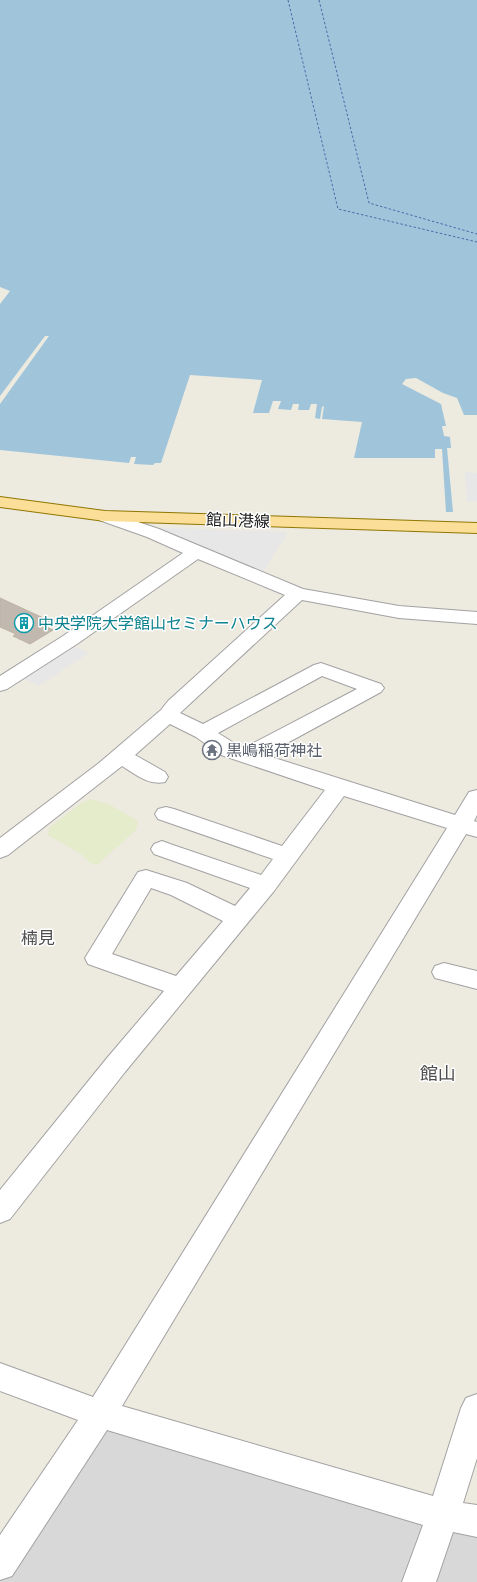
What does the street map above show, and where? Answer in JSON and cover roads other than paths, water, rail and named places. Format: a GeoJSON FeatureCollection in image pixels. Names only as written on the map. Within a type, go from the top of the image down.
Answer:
{"type":"FeatureCollection","features":[{"type":"Feature","properties":{"kind":"main road","name":"館山港線"},"geometry":{"type":"LineString","coordinates":[[0,502],[104,516],[477,528]]}},
{"type":"Feature","properties":{"kind":"street"},"geometry":{"type":"LineString","coordinates":[[104,516],[153,533],[298,594],[400,612],[477,618]]}},
{"type":"Feature","properties":{"kind":"street"},"geometry":{"type":"LineString","coordinates":[[0,685],[70,640],[196,552]]}},
{"type":"Feature","properties":{"kind":"street"},"geometry":{"type":"LineString","coordinates":[[0,850],[120,756],[168,715],[175,705],[298,594]]}},
{"type":"Feature","properties":{"kind":"street"},"geometry":{"type":"LineString","coordinates":[[203,732],[321,669],[374,688],[247,755]]}},
{"type":"Feature","properties":{"kind":"street"},"geometry":{"type":"LineString","coordinates":[[168,715],[203,732],[229,750],[339,787],[469,827]]}},
{"type":"Feature","properties":{"kind":"street"},"geometry":{"type":"LineString","coordinates":[[120,756],[157,777]]}},
{"type":"Feature","properties":{"kind":"street"},"geometry":{"type":"LineString","coordinates":[[0,1211],[116,1065],[266,886],[339,787]]}},
{"type":"Feature","properties":{"kind":"street"},"geometry":{"type":"LineString","coordinates":[[0,1564],[100,1414],[469,827],[477,797]]}},
{"type":"Feature","properties":{"kind":"street"},"geometry":{"type":"LineString","coordinates":[[166,814],[287,856]]}},
{"type":"Feature","properties":{"kind":"street"},"geometry":{"type":"LineString","coordinates":[[162,849],[266,886]]}},
{"type":"Feature","properties":{"kind":"street"},"geometry":{"type":"LineString","coordinates":[[180,987],[97,958],[146,878],[178,889],[238,918]]}},
{"type":"Feature","properties":{"kind":"street"},"geometry":{"type":"LineString","coordinates":[[444,972],[477,980]]}},
{"type":"Feature","properties":{"kind":"street"},"geometry":{"type":"LineString","coordinates":[[0,1377],[100,1414],[443,1515],[477,1522]]}},
{"type":"Feature","properties":{"kind":"street"},"geometry":{"type":"LineString","coordinates":[[419,1582],[443,1515],[477,1408]]}},
{"type":"Feature","properties":{"kind":"water"},"geometry":{"type":"Polygon","coordinates":[[[0,0],[477,0],[477,415],[464,415],[457,398],[443,393],[416,378],[406,379],[402,384],[441,404],[446,426],[442,426],[444,436],[450,437],[451,448],[447,448],[453,512],[446,512],[442,449],[435,449],[435,458],[354,458],[362,422],[322,419],[324,406],[322,407],[320,419],[315,418],[317,404],[311,404],[309,410],[298,410],[299,404],[293,404],[291,410],[278,409],[281,401],[273,401],[269,413],[253,413],[262,380],[190,375],[161,463],[155,463],[153,465],[134,464],[136,457],[131,457],[129,463],[0,450],[0,404],[49,336],[45,336],[0,396],[0,304],[10,291],[0,287],[0,0]]]}},
{"type":"Feature","properties":{"kind":"place","name":"中央学院大学館山セミナーハウス"},"geometry":{"type":"Point","coordinates":[24,623]}},
{"type":"Feature","properties":{"kind":"place","name":"黒嶋稲荷神社"},"geometry":{"type":"Point","coordinates":[212,750]}},
{"type":"Feature","properties":{"kind":"district","name":"楠見"},"geometry":{"type":"Point","coordinates":[38,938]}},
{"type":"Feature","properties":{"kind":"district","name":"館山"},"geometry":{"type":"Point","coordinates":[438,1074]}}]}
